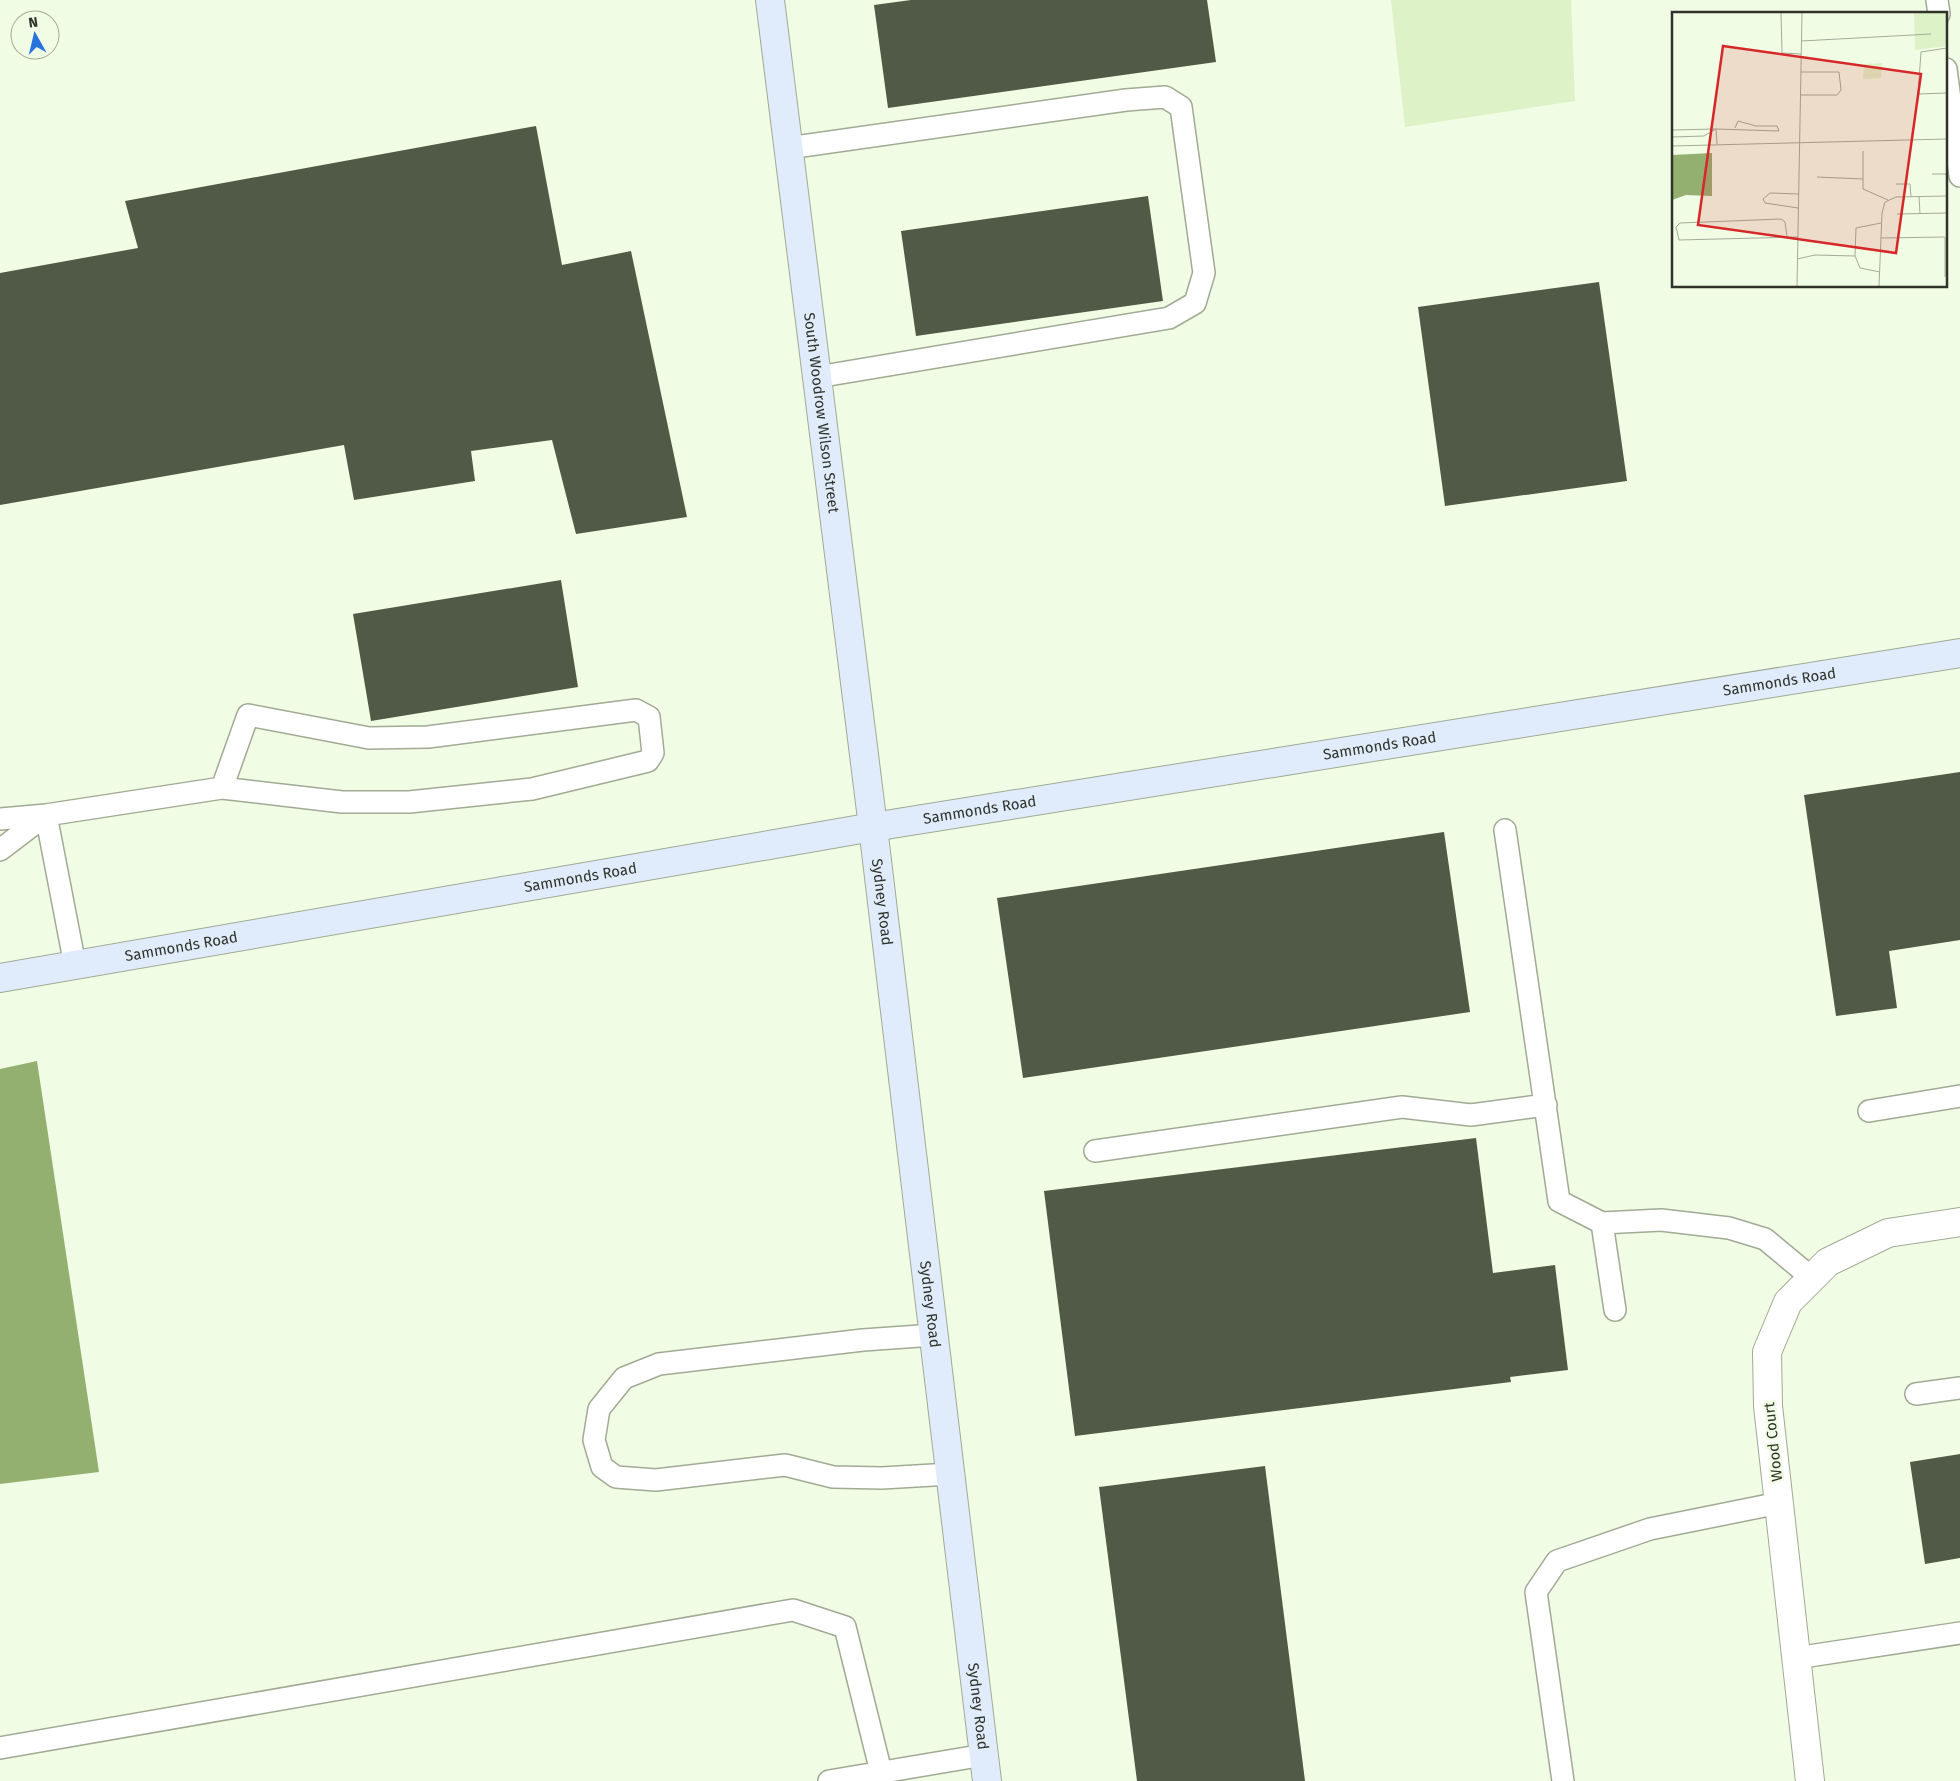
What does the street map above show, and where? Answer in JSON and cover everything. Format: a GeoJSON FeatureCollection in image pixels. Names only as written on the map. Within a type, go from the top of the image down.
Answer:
{"type":"FeatureCollection","features":[{"type":"Feature","properties":{"kind":"street","name":"South Woodrow Wilson Street"},"geometry":{"type":"LineString","coordinates":[[770,0],[874,827]]}},
{"type":"Feature","properties":{"kind":"street","name":"Sammonds Road"},"geometry":{"type":"LineString","coordinates":[[0,978],[874,827],[1960,653]]}},
{"type":"Feature","properties":{"kind":"street","name":"Sydney Road"},"geometry":{"type":"LineString","coordinates":[[874,827],[986,1768]]}},
{"type":"Feature","properties":{"kind":"street","name":"Wood Court"},"geometry":{"type":"LineString","coordinates":[[1810,1781],[1768,1406],[1768,1352],[1788,1302],[1828,1262],[1888,1233],[1960,1222]]}},
{"type":"Feature","properties":{"kind":"lane"},"geometry":{"type":"LineString","coordinates":[[1948,84],[1960,176]]}},
{"type":"Feature","properties":{"kind":"lane"},"geometry":{"type":"LineString","coordinates":[[788,148],[1126,100],[1166,97],[1181,107],[1204,273],[1195,303],[1169,318],[817,377]]}},
{"type":"Feature","properties":{"kind":"lane"},"geometry":{"type":"LineString","coordinates":[[0,819],[46,815],[222,788],[342,802],[410,802],[532,789],[648,761],[653,753],[649,717],[636,710],[428,737],[369,738],[248,715],[222,788]]}},
{"type":"Feature","properties":{"kind":"lane"},"geometry":{"type":"LineString","coordinates":[[0,850],[46,815]]}},
{"type":"Feature","properties":{"kind":"lane"},"geometry":{"type":"LineString","coordinates":[[46,815],[75,965]]}},
{"type":"Feature","properties":{"kind":"lane"},"geometry":{"type":"LineString","coordinates":[[1505,830],[1560,1201],[1602,1223],[1661,1220],[1729,1228],[1765,1239],[1812,1278]]}},
{"type":"Feature","properties":{"kind":"lane"},"geometry":{"type":"LineString","coordinates":[[1869,1111],[1960,1096]]}},
{"type":"Feature","properties":{"kind":"lane"},"geometry":{"type":"LineString","coordinates":[[1095,1150],[1402,1107],[1471,1115],[1546,1105]]}},
{"type":"Feature","properties":{"kind":"lane"},"geometry":{"type":"LineString","coordinates":[[1602,1223],[1614,1310]]}},
{"type":"Feature","properties":{"kind":"lane"},"geometry":{"type":"LineString","coordinates":[[934,1335],[863,1340],[658,1364],[624,1378],[600,1410],[594,1440],[602,1467],[616,1477],[656,1480],[785,1465],[833,1476],[882,1478],[950,1474]]}},
{"type":"Feature","properties":{"kind":"lane"},"geometry":{"type":"LineString","coordinates":[[1916,1394],[1960,1388]]}},
{"type":"Feature","properties":{"kind":"lane"},"geometry":{"type":"LineString","coordinates":[[1563,1781],[1536,1592],[1557,1561],[1650,1529],[1779,1503]]}},
{"type":"Feature","properties":{"kind":"lane"},"geometry":{"type":"LineString","coordinates":[[0,1748],[794,1610],[845,1627],[881,1772]]}},
{"type":"Feature","properties":{"kind":"lane"},"geometry":{"type":"LineString","coordinates":[[1796,1658],[1960,1634]]}},
{"type":"Feature","properties":{"kind":"lane"},"geometry":{"type":"LineString","coordinates":[[829,1781],[881,1772],[986,1768]]}},
{"type":"Feature","properties":{"kind":"shaded area"},"geometry":{"type":"Polygon","coordinates":[[[1391,0],[1571,0],[1575,101],[1405,127],[1391,0]]]}},
{"type":"Feature","properties":{"kind":"shaded area"},"geometry":{"type":"Polygon","coordinates":[[[37,1061],[99,1472],[0,1484],[0,1069],[37,1061]]]}},
{"type":"Feature","properties":{"kind":"building"},"geometry":{"type":"Polygon","coordinates":[[[911,0],[1207,0],[1216,62],[888,108],[874,5],[911,0]]]}},
{"type":"Feature","properties":{"kind":"building"},"geometry":{"type":"Polygon","coordinates":[[[536,126],[562,265],[631,251],[687,517],[576,534],[552,440],[471,451],[475,481],[354,500],[344,445],[0,505],[0,273],[138,248],[125,201],[536,126]]]}},
{"type":"Feature","properties":{"kind":"building"},"geometry":{"type":"Polygon","coordinates":[[[1148,196],[1163,301],[916,336],[901,231],[1148,196]]]}},
{"type":"Feature","properties":{"kind":"building"},"geometry":{"type":"Polygon","coordinates":[[[1599,282],[1627,481],[1445,506],[1418,307],[1599,282]]]}},
{"type":"Feature","properties":{"kind":"building"},"geometry":{"type":"Polygon","coordinates":[[[561,580],[578,687],[371,721],[353,614],[561,580]]]}},
{"type":"Feature","properties":{"kind":"building"},"geometry":{"type":"Polygon","coordinates":[[[1960,772],[1960,940],[1889,951],[1897,1008],[1836,1016],[1804,795],[1960,772]]]}},
{"type":"Feature","properties":{"kind":"building"},"geometry":{"type":"Polygon","coordinates":[[[1444,832],[1470,1012],[1023,1078],[997,898],[1444,832]]]}},
{"type":"Feature","properties":{"kind":"building"},"geometry":{"type":"Polygon","coordinates":[[[1476,1138],[1493,1273],[1555,1265],[1568,1370],[1510,1377],[1511,1382],[1075,1436],[1044,1191],[1476,1138]]]}},
{"type":"Feature","properties":{"kind":"building"},"geometry":{"type":"Polygon","coordinates":[[[1960,1454],[1960,1558],[1925,1564],[1910,1462],[1960,1454]]]}},
{"type":"Feature","properties":{"kind":"building"},"geometry":{"type":"Polygon","coordinates":[[[1265,1466],[1305,1781],[1137,1781],[1099,1487],[1265,1466]]]}}]}
